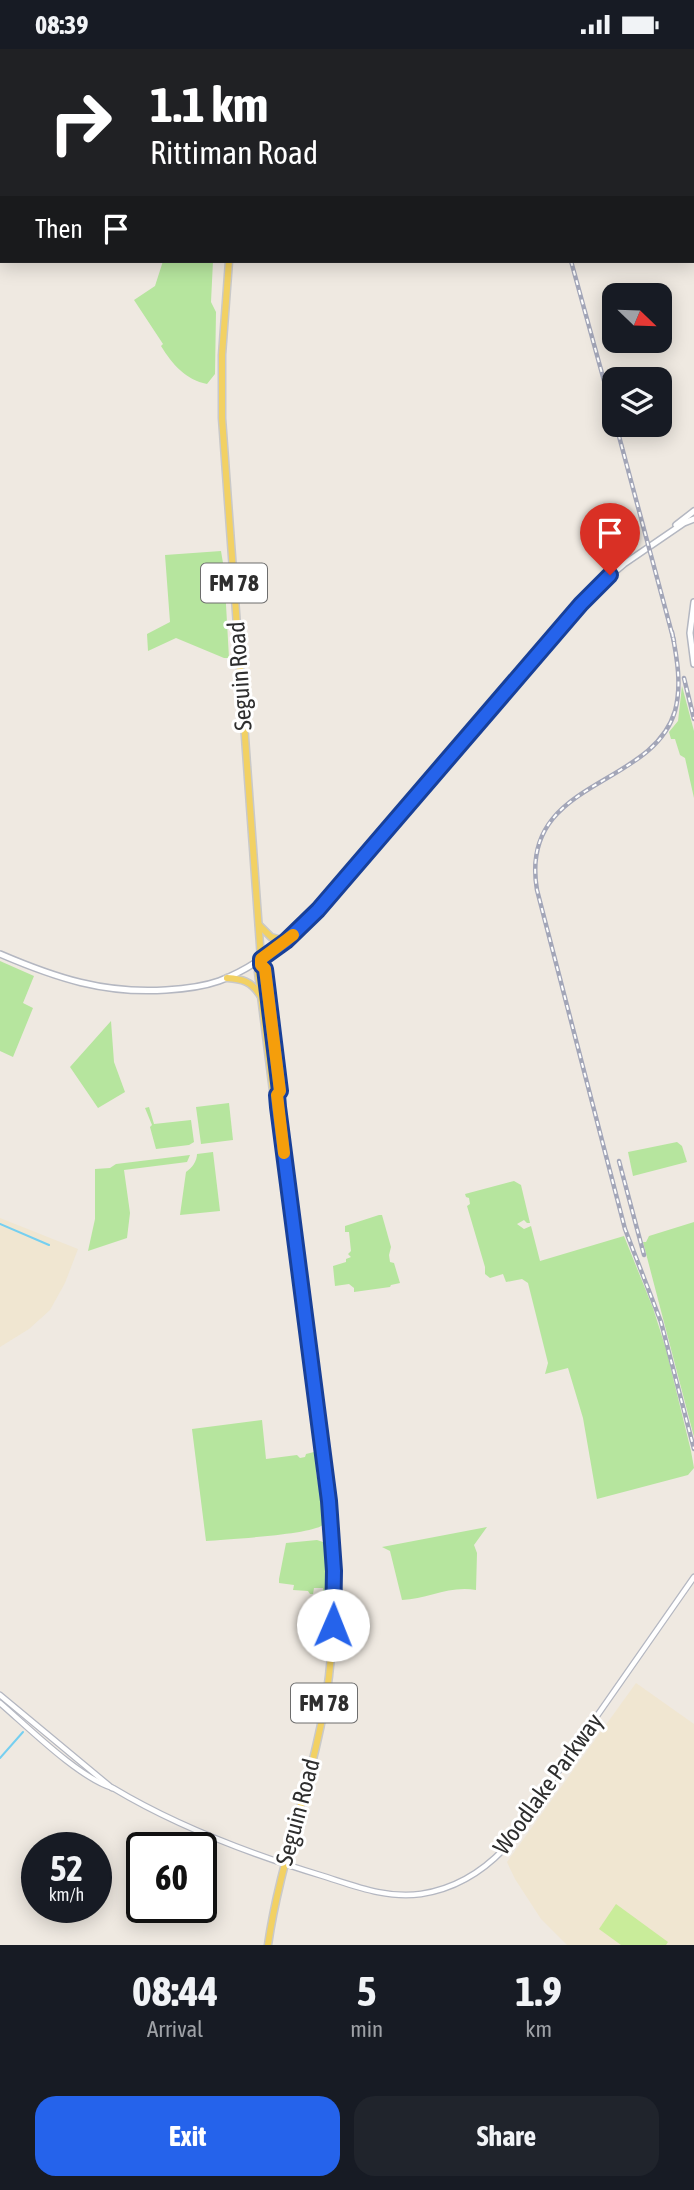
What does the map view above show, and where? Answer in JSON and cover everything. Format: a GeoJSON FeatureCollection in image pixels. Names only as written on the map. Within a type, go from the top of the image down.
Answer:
{"type":"FeatureCollection","features":[{"type":"Feature","properties":{"kind":"main road","name":"Seguin Road"},"geometry":{"type":"LineString","coordinates":[[229,263],[222,355],[222,418],[261,962],[258,972],[273,1091],[277,1095],[325,1466],[334,1571],[329,1678],[319,1732],[284,1864],[268,1945]]}},
{"type":"Feature","properties":{"kind":"main road"},"geometry":{"type":"LineString","coordinates":[[0,954],[63,979],[118,990],[198,987],[227,978],[261,962],[318,910],[581,604],[610,575],[694,511]]}},
{"type":"Feature","properties":{"kind":"main road"},"geometry":{"type":"LineString","coordinates":[[660,539],[694,519]]}},
{"type":"Feature","properties":{"kind":"main road"},"geometry":{"type":"LineString","coordinates":[[694,602],[690,633],[694,664]]}},
{"type":"Feature","properties":{"kind":"main road"},"geometry":{"type":"LineString","coordinates":[[258,924],[269,936],[286,941]]}},
{"type":"Feature","properties":{"kind":"main road","name":"Seguin Road"},"geometry":{"type":"LineString","coordinates":[[261,962],[267,980],[280,1091],[277,1095]]}},
{"type":"Feature","properties":{"kind":"main road"},"geometry":{"type":"LineString","coordinates":[[227,978],[250,983],[261,996]]}},
{"type":"Feature","properties":{"kind":"street","name":"Woodlake Parkway"},"geometry":{"type":"LineString","coordinates":[[0,1695],[113,1788],[167,1818],[284,1864],[373,1892],[421,1894],[464,1881],[482,1870],[510,1841],[694,1577]]}},
{"type":"Feature","properties":{"kind":"street","name":"Woodlake Parkway"},"geometry":{"type":"LineString","coordinates":[[0,1703],[71,1764],[103,1785],[113,1788]]}},
{"type":"Feature","properties":{"kind":"shaded area"},"geometry":{"type":"Polygon","coordinates":[[[0,1218],[78,1249],[65,1283],[50,1310],[29,1329],[0,1347],[0,1218]]]}},
{"type":"Feature","properties":{"kind":"shaded area"},"geometry":{"type":"Polygon","coordinates":[[[636,1683],[694,1724],[694,1945],[567,1945],[541,1919],[507,1862],[636,1683]]]}},
{"type":"Feature","properties":{"kind":"green space"},"geometry":{"type":"Polygon","coordinates":[[[162,263],[213,263],[211,302],[216,312],[215,374],[207,384],[192,379],[175,365],[134,300],[155,286],[162,263]]]}},
{"type":"Feature","properties":{"kind":"green space"},"geometry":{"type":"Polygon","coordinates":[[[221,551],[229,658],[176,638],[148,651],[147,634],[170,622],[165,555],[221,551]]]}},
{"type":"Feature","properties":{"kind":"green space"},"geometry":{"type":"Polygon","coordinates":[[[682,686],[694,731],[694,798],[685,758],[680,755],[675,739],[671,739],[669,732],[678,721],[682,686]]]}},
{"type":"Feature","properties":{"kind":"green space"},"geometry":{"type":"Polygon","coordinates":[[[0,961],[34,976],[23,1003],[33,1008],[13,1057],[0,1051],[0,961]]]}},
{"type":"Feature","properties":{"kind":"green space"},"geometry":{"type":"Polygon","coordinates":[[[111,1021],[114,1062],[125,1092],[98,1108],[70,1067],[111,1021]]]}},
{"type":"Feature","properties":{"kind":"green space"},"geometry":{"type":"Polygon","coordinates":[[[229,1103],[233,1140],[201,1144],[196,1107],[229,1103]]]}},
{"type":"Feature","properties":{"kind":"green space"},"geometry":{"type":"Polygon","coordinates":[[[149,1107],[154,1124],[191,1120],[194,1142],[156,1149],[150,1127],[152,1125],[145,1108],[149,1107]]]}},
{"type":"Feature","properties":{"kind":"green space"},"geometry":{"type":"Polygon","coordinates":[[[677,1142],[682,1146],[687,1162],[633,1176],[628,1152],[677,1142]]]}},
{"type":"Feature","properties":{"kind":"green space"},"geometry":{"type":"Polygon","coordinates":[[[213,1152],[220,1211],[180,1215],[186,1172],[194,1164],[197,1154],[213,1152]]]}},
{"type":"Feature","properties":{"kind":"green space"},"geometry":{"type":"Polygon","coordinates":[[[190,1155],[187,1162],[124,1170],[130,1213],[127,1238],[88,1251],[95,1219],[95,1169],[190,1155]]]}},
{"type":"Feature","properties":{"kind":"green space"},"geometry":{"type":"Polygon","coordinates":[[[514,1181],[521,1185],[530,1223],[524,1220],[517,1224],[524,1229],[531,1226],[540,1261],[624,1236],[666,1349],[694,1468],[688,1475],[597,1499],[583,1418],[568,1368],[545,1374],[548,1363],[528,1283],[522,1279],[506,1282],[503,1274],[490,1278],[485,1274],[467,1206],[470,1204],[469,1198],[465,1194],[514,1181]]]}},
{"type":"Feature","properties":{"kind":"green space"},"geometry":{"type":"Polygon","coordinates":[[[382,1215],[391,1247],[390,1262],[394,1263],[400,1283],[354,1292],[354,1288],[349,1284],[335,1286],[333,1266],[346,1262],[346,1259],[351,1257],[348,1254],[351,1251],[349,1232],[345,1232],[345,1226],[382,1215]]]}},
{"type":"Feature","properties":{"kind":"green space"},"geometry":{"type":"Polygon","coordinates":[[[694,1222],[694,1437],[643,1242],[646,1242],[649,1236],[694,1222]]]}},
{"type":"Feature","properties":{"kind":"green space"},"geometry":{"type":"Polygon","coordinates":[[[262,1420],[266,1459],[297,1455],[300,1458],[314,1452],[323,1525],[286,1534],[206,1541],[192,1429],[262,1420]]]}},
{"type":"Feature","properties":{"kind":"green space"},"geometry":{"type":"Polygon","coordinates":[[[487,1527],[474,1545],[477,1553],[476,1590],[457,1589],[402,1600],[390,1551],[382,1547],[487,1527]]]}},
{"type":"Feature","properties":{"kind":"green space"},"geometry":{"type":"Polygon","coordinates":[[[317,1540],[326,1543],[326,1625],[323,1628],[317,1624],[321,1623],[323,1588],[314,1588],[313,1594],[310,1594],[308,1591],[293,1590],[294,1585],[279,1583],[286,1543],[317,1540]]]}},
{"type":"Feature","properties":{"kind":"green space"},"geometry":{"type":"Polygon","coordinates":[[[616,1904],[668,1942],[666,1945],[621,1945],[599,1929],[616,1904]]]}},
{"type":"Feature","properties":{"kind":"waterway"},"geometry":{"type":"LineString","coordinates":[[0,1224],[49,1245]]}},
{"type":"Feature","properties":{"kind":"waterway"},"geometry":{"type":"LineString","coordinates":[[0,1758],[23,1732]]}},
{"type":"Feature","properties":{"kind":"railway"},"geometry":{"type":"LineString","coordinates":[[572,263],[602,373]]}},
{"type":"Feature","properties":{"kind":"railway"},"geometry":{"type":"LineString","coordinates":[[619,437],[674,641]]}},
{"type":"Feature","properties":{"kind":"railway"},"geometry":{"type":"LineString","coordinates":[[672,632],[678,691],[675,711],[662,737],[641,756],[566,805],[547,826],[537,854],[537,890],[625,1229],[661,1322],[694,1449]]}},
{"type":"Feature","properties":{"kind":"railway"},"geometry":{"type":"LineString","coordinates":[[684,678],[694,719]]}},
{"type":"Feature","properties":{"kind":"railway"},"geometry":{"type":"LineString","coordinates":[[619,1161],[644,1255]]}},
{"type":"Feature","properties":{"kind":"slow traffic"},"geometry":{"type":"LineString","coordinates":[[284,1153],[272,1023],[265,969],[261,965],[261,959],[293,935]]}},
{"type":"Feature","properties":{"kind":"route"},"geometry":{"type":"LineString","coordinates":[[333,1625],[334,1571],[329,1501],[278,1107],[277,1095],[280,1091],[265,969],[261,965],[261,959],[298,931],[318,910],[581,604],[610,575]]}}]}
